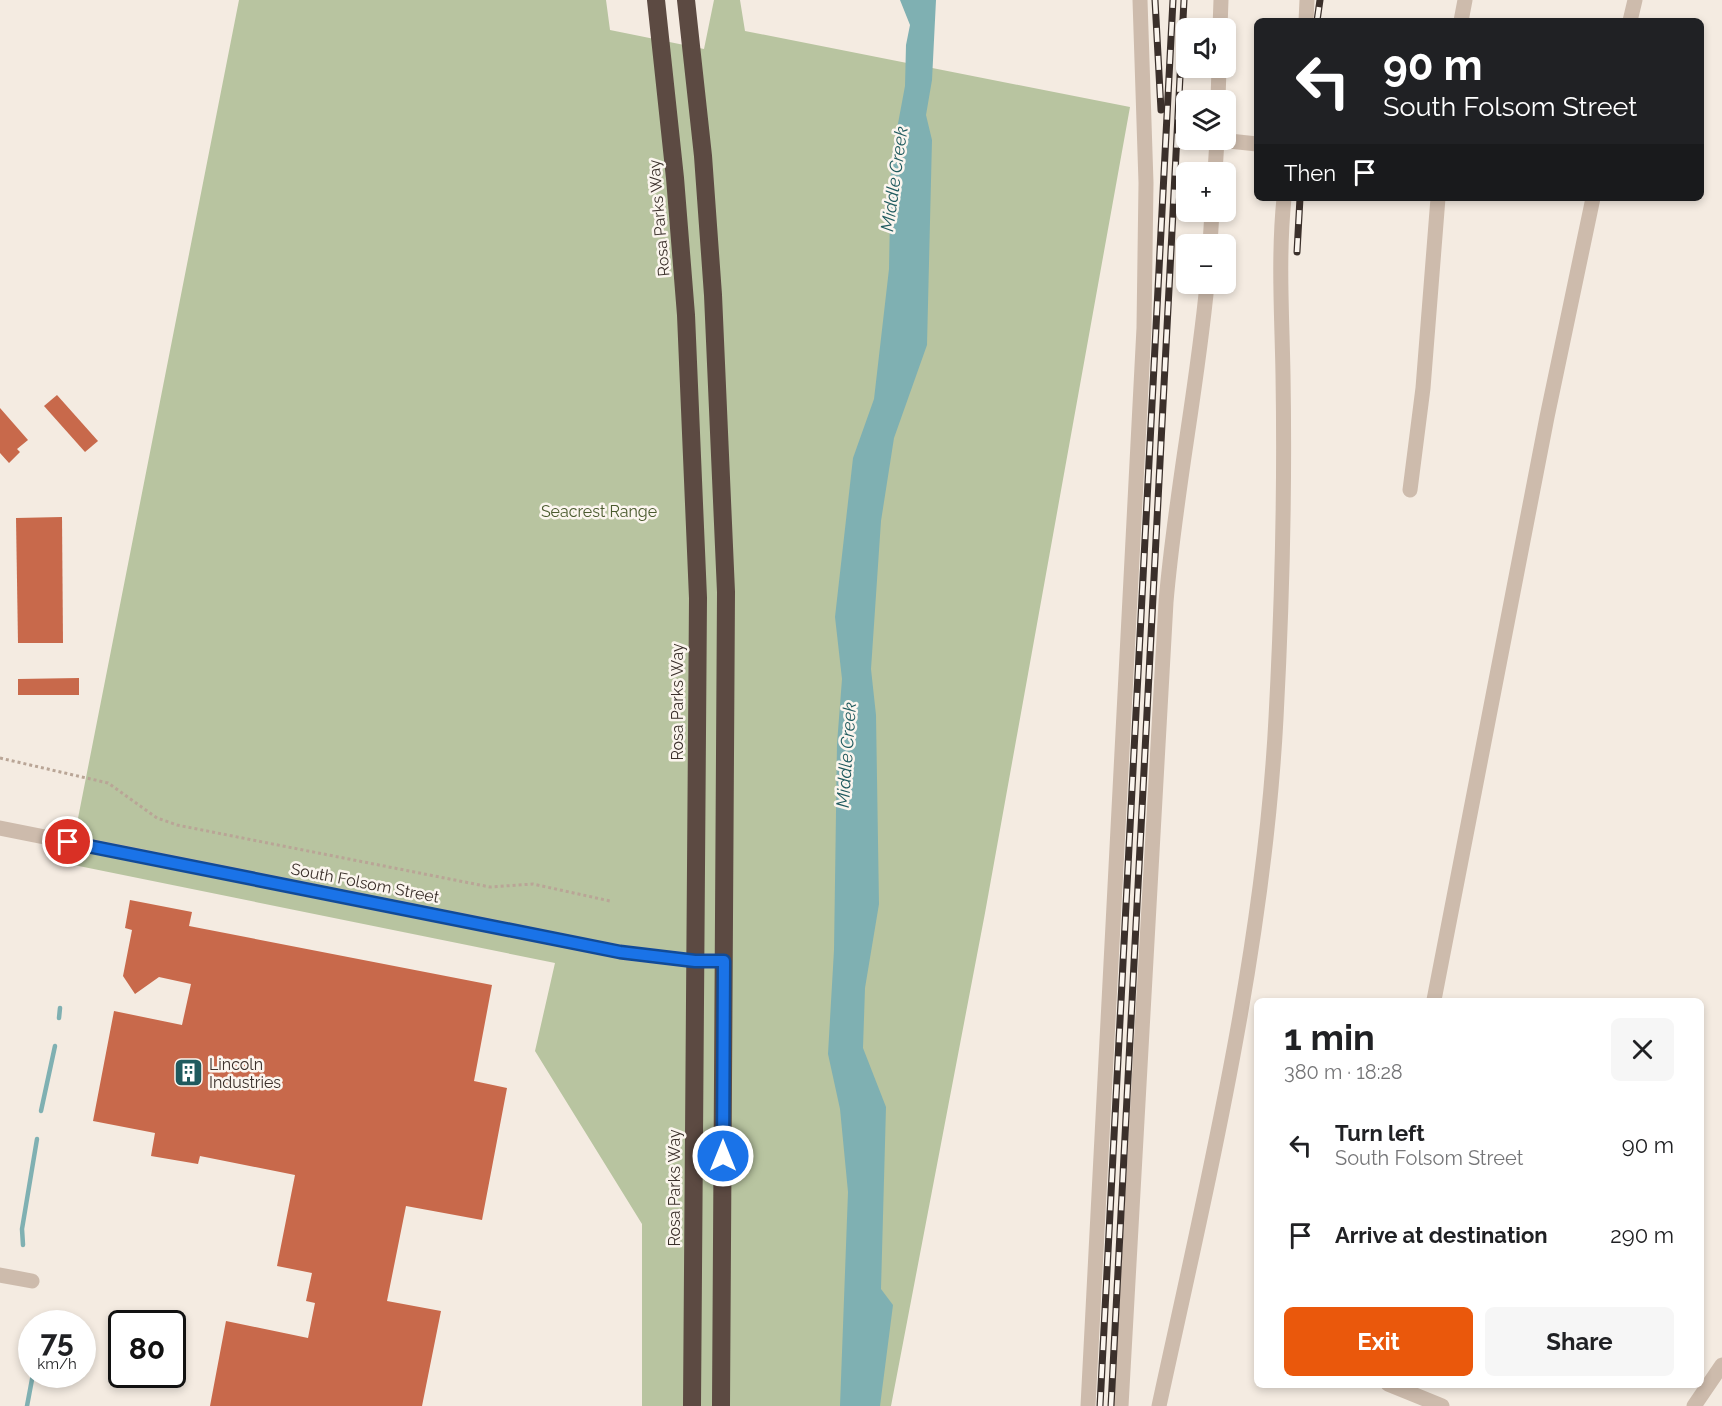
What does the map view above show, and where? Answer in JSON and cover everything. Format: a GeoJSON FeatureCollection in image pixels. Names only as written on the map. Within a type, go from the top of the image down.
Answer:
{"type":"FeatureCollection","features":[{"type":"Feature","properties":{"kind":"highway","name":"Rosa Parks Way"},"geometry":{"type":"LineString","coordinates":[[656,0],[675,177],[693,447],[698,598],[692,1406]]}},
{"type":"Feature","properties":{"kind":"highway"},"geometry":{"type":"LineString","coordinates":[[686,0],[705,190],[722,447],[726,592],[721,1406]]}},
{"type":"Feature","properties":{"kind":"street"},"geometry":{"type":"LineString","coordinates":[[1088,1406],[1144,328],[1146,183],[1140,0]]}},
{"type":"Feature","properties":{"kind":"street"},"geometry":{"type":"LineString","coordinates":[[1220,18],[1221,0]]}},
{"type":"Feature","properties":{"kind":"street"},"geometry":{"type":"LineString","coordinates":[[1306,18],[1308,0]]}},
{"type":"Feature","properties":{"kind":"street"},"geometry":{"type":"LineString","coordinates":[[1462,18],[1465,0]]}},
{"type":"Feature","properties":{"kind":"street"},"geometry":{"type":"LineString","coordinates":[[1631,18],[1635,0]]}},
{"type":"Feature","properties":{"kind":"street"},"geometry":{"type":"LineString","coordinates":[[1236,142],[1254,144]]}},
{"type":"Feature","properties":{"kind":"street"},"geometry":{"type":"LineString","coordinates":[[1159,1406],[1243,992],[1261,881],[1271,797],[1279,633],[1283,375],[1279,299],[1284,201]]}},
{"type":"Feature","properties":{"kind":"street"},"geometry":{"type":"LineString","coordinates":[[1410,490],[1423,388],[1438,201]]}},
{"type":"Feature","properties":{"kind":"street"},"geometry":{"type":"LineString","coordinates":[[1434,998],[1547,417],[1592,201]]}},
{"type":"Feature","properties":{"kind":"street"},"geometry":{"type":"LineString","coordinates":[[1121,1406],[1166,602],[1172,524],[1195,393],[1206,294]]}},
{"type":"Feature","properties":{"kind":"street","name":"South Folsom Street"},"geometry":{"type":"LineString","coordinates":[[0,828],[620,952],[695,961],[724,961]]}},
{"type":"Feature","properties":{"kind":"street"},"geometry":{"type":"LineString","coordinates":[[0,1275],[32,1281]]}},
{"type":"Feature","properties":{"kind":"street"},"geometry":{"type":"LineString","coordinates":[[1694,1406],[1722,1365]]}},
{"type":"Feature","properties":{"kind":"street"},"geometry":{"type":"LineString","coordinates":[[1398,1388],[1442,1406]]}},
{"type":"Feature","properties":{"kind":"path"},"geometry":{"type":"LineString","coordinates":[[0,758],[108,783],[158,818],[177,825],[490,887],[533,884],[610,901]]}},
{"type":"Feature","properties":{"kind":"green space","name":"Seacrest Range"},"geometry":{"type":"Polygon","coordinates":[[[239,0],[606,0],[610,30],[704,49],[714,0],[740,0],[745,31],[1130,107],[985,913],[891,1406],[642,1406],[642,1224],[535,1051],[555,963],[69,864],[239,0]]]}},
{"type":"Feature","properties":{"kind":"water","name":"Middle Creek"},"geometry":{"type":"Polygon","coordinates":[[[900,0],[936,0],[932,80],[926,115],[932,140],[927,345],[894,438],[881,521],[871,669],[876,715],[879,904],[865,988],[863,1048],[886,1107],[881,1289],[893,1305],[880,1406],[840,1406],[848,1192],[840,1109],[828,1054],[834,950],[837,744],[842,679],[835,617],[853,458],[874,399],[889,269],[891,161],[905,86],[906,45],[910,25],[900,0]]]}},
{"type":"Feature","properties":{"kind":"building"},"geometry":{"type":"Polygon","coordinates":[[[57,395],[98,441],[85,452],[44,406],[57,395]]]}},
{"type":"Feature","properties":{"kind":"building"},"geometry":{"type":"Polygon","coordinates":[[[0,408],[28,440],[17,449],[20,452],[9,463],[0,453],[0,408]]]}},
{"type":"Feature","properties":{"kind":"building"},"geometry":{"type":"Polygon","coordinates":[[[62,517],[63,643],[18,643],[16,518],[62,517]]]}},
{"type":"Feature","properties":{"kind":"building"},"geometry":{"type":"Polygon","coordinates":[[[79,678],[79,695],[18,695],[18,679],[79,678]]]}},
{"type":"Feature","properties":{"kind":"building"},"geometry":{"type":"Polygon","coordinates":[[[130,900],[192,912],[189,926],[492,985],[474,1081],[507,1088],[482,1220],[406,1206],[387,1301],[441,1311],[422,1406],[210,1406],[226,1321],[308,1338],[315,1303],[306,1301],[312,1273],[277,1266],[295,1175],[200,1156],[198,1164],[151,1156],[155,1133],[93,1121],[114,1011],[182,1025],[191,984],[159,977],[135,994],[123,976],[132,930],[125,928],[130,900]]]}},
{"type":"Feature","properties":{"kind":"waterway"},"geometry":{"type":"LineString","coordinates":[[59,1018],[60,1008]]}},
{"type":"Feature","properties":{"kind":"waterway"},"geometry":{"type":"LineString","coordinates":[[41,1111],[55,1046]]}},
{"type":"Feature","properties":{"kind":"waterway"},"geometry":{"type":"LineString","coordinates":[[23,1245],[22,1229],[37,1139]]}},
{"type":"Feature","properties":{"kind":"waterway"},"geometry":{"type":"LineString","coordinates":[[27,1406],[30,1388]]}},
{"type":"Feature","properties":{"kind":"railway"},"geometry":{"type":"LineString","coordinates":[[1155,0],[1161,110]]}},
{"type":"Feature","properties":{"kind":"railway"},"geometry":{"type":"LineString","coordinates":[[1100,1406],[1173,0]]}},
{"type":"Feature","properties":{"kind":"railway"},"geometry":{"type":"LineString","coordinates":[[1111,1406],[1184,0]]}},
{"type":"Feature","properties":{"kind":"railway"},"geometry":{"type":"LineString","coordinates":[[1317,18],[1320,0]]}},
{"type":"Feature","properties":{"kind":"railway"},"geometry":{"type":"LineString","coordinates":[[1297,252],[1300,201]]}},
{"type":"Feature","properties":{"kind":"place","name":"Lincoln Industries"},"geometry":{"type":"Point","coordinates":[188,1073]}},
{"type":"Feature","properties":{"kind":"route"},"geometry":{"type":"LineString","coordinates":[[68,842],[620,952],[695,961],[724,961],[723,1156]]}}]}
